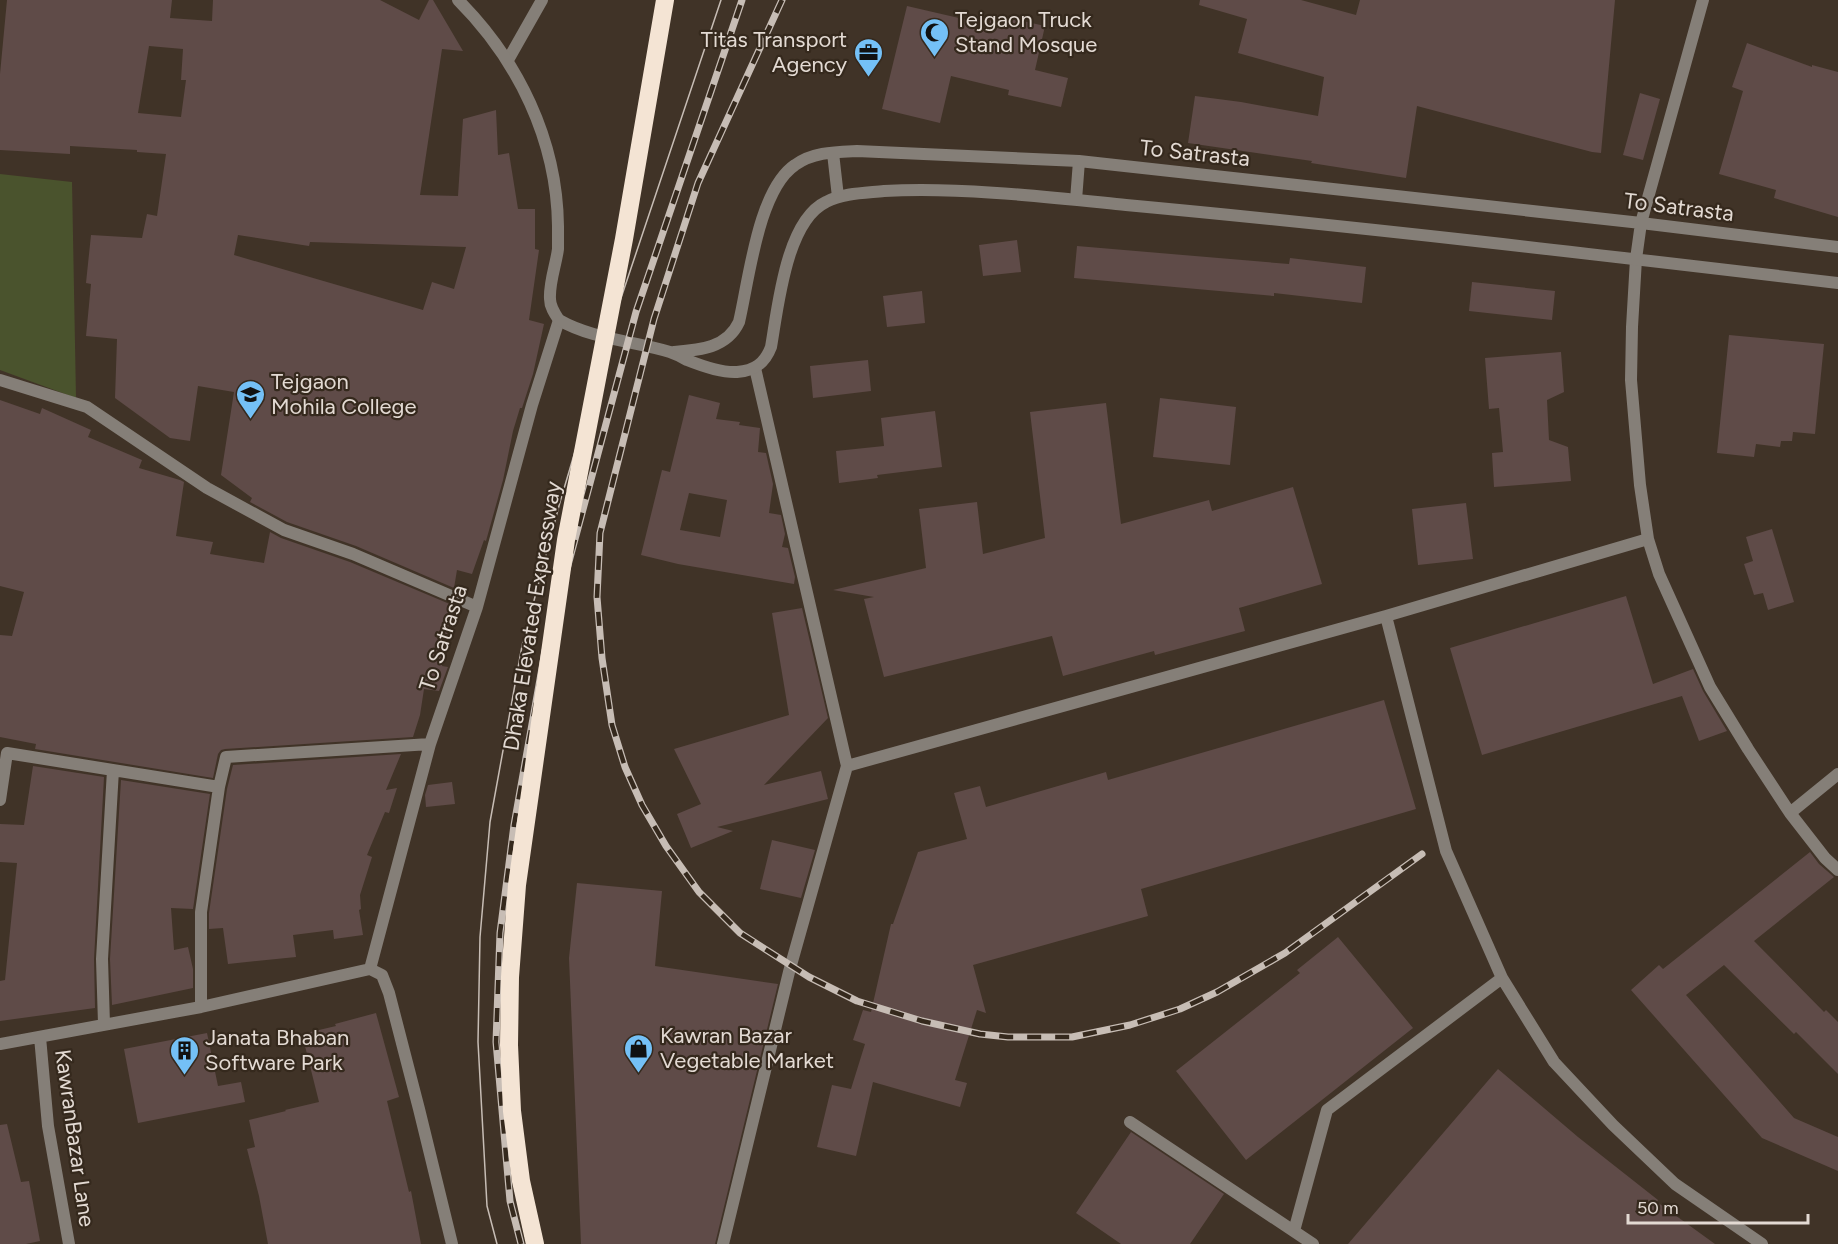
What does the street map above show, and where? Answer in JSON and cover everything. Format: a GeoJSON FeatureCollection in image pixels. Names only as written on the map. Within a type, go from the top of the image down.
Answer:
{"type":"FeatureCollection","features":[{"type":"Feature","properties":{"kind":"highway","name":"Dhaka Elevated Expressway"},"geometry":{"type":"LineString","coordinates":[[535,1244],[521,1181],[512,1111],[509,1045],[510,988],[517,885],[566,540],[624,239],[665,0]]}},
{"type":"Feature","properties":{"kind":"street"},"geometry":{"type":"LineString","coordinates":[[458,0],[475,16],[508,60],[538,120],[548,153],[558,223],[558,249],[550,300],[559,320],[600,335],[673,352],[708,367],[722,370],[734,372],[755,368],[764,362],[771,346],[789,255],[798,232],[812,210],[838,197],[870,192],[956,191],[1076,200],[1327,224],[1838,283]]}},
{"type":"Feature","properties":{"kind":"street"},"geometry":{"type":"LineString","coordinates":[[508,60],[542,0]]}},
{"type":"Feature","properties":{"kind":"street"},"geometry":{"type":"LineString","coordinates":[[1703,0],[1641,223],[1636,259],[1631,380],[1640,485],[1648,539],[1659,574],[1710,687],[1790,813],[1825,858],[1838,870]]}},
{"type":"Feature","properties":{"kind":"street","name":"To Satrasta"},"geometry":{"type":"LineString","coordinates":[[673,352],[717,345],[734,332],[739,322],[759,229],[771,195],[780,179],[793,166],[815,155],[833,153],[857,151],[1079,161],[1838,247]]}},
{"type":"Feature","properties":{"kind":"street"},"geometry":{"type":"LineString","coordinates":[[833,153],[838,197]]}},
{"type":"Feature","properties":{"kind":"street"},"geometry":{"type":"LineString","coordinates":[[1076,200],[1079,161]]}},
{"type":"Feature","properties":{"kind":"street","name":"To Satrasta"},"geometry":{"type":"LineString","coordinates":[[370,969],[430,744],[477,607],[532,405],[559,320]]}},
{"type":"Feature","properties":{"kind":"street"},"geometry":{"type":"LineString","coordinates":[[723,1244],[789,972],[847,766],[755,368]]}},
{"type":"Feature","properties":{"kind":"street"},"geometry":{"type":"LineString","coordinates":[[0,380],[87,407],[207,488],[284,530],[353,554],[477,607]]}},
{"type":"Feature","properties":{"kind":"street"},"geometry":{"type":"LineString","coordinates":[[847,766],[1386,616],[1648,539]]}},
{"type":"Feature","properties":{"kind":"street"},"geometry":{"type":"LineString","coordinates":[[1386,616],[1446,851],[1502,978],[1554,1062],[1613,1125],[1676,1184],[1762,1244]]}},
{"type":"Feature","properties":{"kind":"street"},"geometry":{"type":"LineString","coordinates":[[201,1007],[201,912],[219,787],[226,757],[430,744]]}},
{"type":"Feature","properties":{"kind":"street"},"geometry":{"type":"LineString","coordinates":[[0,800],[8,753],[219,787]]}},
{"type":"Feature","properties":{"kind":"street"},"geometry":{"type":"LineString","coordinates":[[104,1024],[102,959],[113,770]]}},
{"type":"Feature","properties":{"kind":"street"},"geometry":{"type":"LineString","coordinates":[[1790,813],[1838,774]]}},
{"type":"Feature","properties":{"kind":"street"},"geometry":{"type":"LineString","coordinates":[[0,1044],[201,1007],[370,969],[382,975],[389,993],[420,1109],[452,1244]]}},
{"type":"Feature","properties":{"kind":"street"},"geometry":{"type":"LineString","coordinates":[[1294,1231],[1327,1110],[1502,978]]}},
{"type":"Feature","properties":{"kind":"street","name":"KawranBazar Lane"},"geometry":{"type":"LineString","coordinates":[[40,1037],[48,1126],[69,1244]]}},
{"type":"Feature","properties":{"kind":"street"},"geometry":{"type":"LineString","coordinates":[[1130,1122],[1313,1244]]}},
{"type":"Feature","properties":{"kind":"green space"},"geometry":{"type":"Polygon","coordinates":[[[0,174],[72,182],[76,398],[0,370],[0,174]]]}},
{"type":"Feature","properties":{"kind":"building"},"geometry":{"type":"Polygon","coordinates":[[[7,0],[172,0],[170,18],[212,21],[213,0],[380,0],[419,20],[429,0],[433,0],[463,51],[442,49],[420,195],[458,196],[463,119],[496,110],[498,155],[509,153],[518,209],[535,209],[535,249],[539,250],[529,320],[544,324],[533,374],[513,431],[503,480],[486,541],[484,540],[472,574],[457,570],[454,588],[356,546],[287,522],[250,502],[252,498],[221,475],[234,392],[198,386],[190,441],[170,438],[115,398],[117,339],[86,336],[91,284],[86,283],[91,235],[142,238],[147,214],[157,216],[166,154],[70,146],[70,154],[0,150],[0,74],[7,0]],[[149,46],[138,113],[181,117],[186,80],[181,80],[183,49],[149,46]],[[238,235],[234,255],[423,310],[432,282],[454,289],[466,247],[310,242],[309,246],[238,235]]]}},
{"type":"Feature","properties":{"kind":"building"},"geometry":{"type":"Polygon","coordinates":[[[1200,0],[1301,0],[1356,15],[1360,0],[1615,0],[1601,153],[1417,106],[1406,178],[1311,163],[1312,161],[1188,143],[1195,96],[1318,116],[1324,77],[1238,53],[1247,19],[1199,5],[1200,0]]]}},
{"type":"Feature","properties":{"kind":"building"},"geometry":{"type":"Polygon","coordinates":[[[907,6],[989,25],[992,14],[1045,26],[1035,70],[1068,78],[1061,107],[1008,95],[1009,90],[951,76],[940,123],[882,109],[907,6]]]}},
{"type":"Feature","properties":{"kind":"building"},"geometry":{"type":"Polygon","coordinates":[[[1747,43],[1812,67],[1812,65],[1838,72],[1838,217],[1774,198],[1776,190],[1719,174],[1743,91],[1732,87],[1747,43]]]}},
{"type":"Feature","properties":{"kind":"building"},"geometry":{"type":"Polygon","coordinates":[[[1640,93],[1660,99],[1643,160],[1623,155],[1640,93]]]}},
{"type":"Feature","properties":{"kind":"building"},"geometry":{"type":"Polygon","coordinates":[[[1017,240],[1021,272],[983,276],[979,245],[1017,240]]]}},
{"type":"Feature","properties":{"kind":"building"},"geometry":{"type":"Polygon","coordinates":[[[1077,246],[1289,264],[1290,258],[1366,267],[1362,303],[1274,293],[1274,296],[1074,278],[1077,246]]]}},
{"type":"Feature","properties":{"kind":"building"},"geometry":{"type":"Polygon","coordinates":[[[1472,282],[1555,291],[1552,320],[1469,311],[1472,282]]]}},
{"type":"Feature","properties":{"kind":"building"},"geometry":{"type":"Polygon","coordinates":[[[922,291],[925,323],[887,327],[883,296],[922,291]]]}},
{"type":"Feature","properties":{"kind":"building"},"geometry":{"type":"Polygon","coordinates":[[[1729,335],[1824,344],[1815,434],[1793,432],[1792,441],[1781,441],[1780,447],[1756,444],[1754,457],[1717,453],[1729,335]]]}},
{"type":"Feature","properties":{"kind":"building"},"geometry":{"type":"Polygon","coordinates":[[[1561,352],[1564,392],[1547,400],[1549,440],[1568,447],[1571,481],[1494,487],[1492,453],[1503,452],[1499,408],[1489,409],[1485,358],[1561,352]]]}},
{"type":"Feature","properties":{"kind":"building"},"geometry":{"type":"Polygon","coordinates":[[[868,360],[871,391],[813,398],[810,366],[868,360]]]}},
{"type":"Feature","properties":{"kind":"building"},"geometry":{"type":"Polygon","coordinates":[[[689,395],[720,403],[716,419],[740,422],[739,425],[760,428],[758,452],[766,453],[773,484],[769,513],[781,515],[785,534],[782,547],[788,548],[795,577],[794,584],[678,564],[641,555],[662,470],[670,472],[689,395]],[[689,493],[680,530],[720,537],[727,500],[689,493]]]}},
{"type":"Feature","properties":{"kind":"building"},"geometry":{"type":"Polygon","coordinates":[[[1160,398],[1236,407],[1230,465],[1153,457],[1160,398]]]}},
{"type":"Feature","properties":{"kind":"building"},"geometry":{"type":"Polygon","coordinates":[[[0,400],[40,414],[42,408],[91,430],[88,437],[142,460],[139,468],[184,482],[176,536],[213,542],[210,554],[264,563],[270,532],[350,562],[452,605],[442,666],[448,667],[439,691],[424,689],[420,715],[413,737],[225,749],[218,754],[213,778],[35,749],[36,744],[0,737],[0,635],[12,636],[24,592],[0,586],[0,400]]]}},
{"type":"Feature","properties":{"kind":"building"},"geometry":{"type":"Polygon","coordinates":[[[1106,403],[1121,524],[1209,500],[1212,511],[1293,487],[1322,584],[1239,608],[1245,631],[1155,655],[1154,651],[1063,676],[1052,636],[884,677],[864,599],[874,597],[833,590],[926,568],[919,509],[977,502],[983,554],[1045,538],[1030,412],[1106,403]]]}},
{"type":"Feature","properties":{"kind":"building"},"geometry":{"type":"Polygon","coordinates":[[[935,411],[942,467],[877,475],[878,478],[839,483],[836,451],[884,446],[881,418],[935,411]]]}},
{"type":"Feature","properties":{"kind":"building"},"geometry":{"type":"Polygon","coordinates":[[[1466,503],[1473,559],[1418,565],[1412,509],[1466,503]]]}},
{"type":"Feature","properties":{"kind":"building"},"geometry":{"type":"Polygon","coordinates":[[[1772,529],[1794,602],[1768,610],[1763,593],[1754,595],[1744,564],[1753,561],[1746,537],[1772,529]]]}},
{"type":"Feature","properties":{"kind":"building"},"geometry":{"type":"Polygon","coordinates":[[[1626,596],[1653,684],[1693,669],[1703,691],[1727,731],[1699,741],[1682,696],[1482,755],[1450,648],[1626,596]]]}},
{"type":"Feature","properties":{"kind":"building"},"geometry":{"type":"Polygon","coordinates":[[[802,608],[828,718],[764,785],[821,771],[828,799],[717,827],[733,831],[691,848],[677,814],[701,804],[674,749],[789,715],[772,613],[802,608]]]}},
{"type":"Feature","properties":{"kind":"building"},"geometry":{"type":"Polygon","coordinates":[[[1384,700],[1416,809],[1141,889],[1148,916],[973,965],[986,1013],[977,1010],[955,1080],[967,1083],[960,1107],[873,1082],[856,1156],[817,1147],[832,1085],[851,1089],[865,1044],[853,1040],[863,1010],[871,1012],[891,924],[893,924],[918,852],[967,839],[954,793],[980,786],[986,807],[1106,772],[1108,780],[1384,700]]]}},
{"type":"Feature","properties":{"kind":"building"},"geometry":{"type":"Polygon","coordinates":[[[401,754],[386,790],[397,788],[389,813],[385,812],[367,855],[372,857],[360,895],[361,909],[359,910],[363,935],[334,939],[333,930],[293,935],[296,957],[228,964],[223,928],[209,929],[209,913],[227,789],[233,765],[401,754]]]}},
{"type":"Feature","properties":{"kind":"building"},"geometry":{"type":"Polygon","coordinates":[[[33,766],[104,777],[94,959],[95,1008],[0,1021],[0,981],[5,980],[17,863],[0,862],[0,824],[24,825],[33,766]]]}},
{"type":"Feature","properties":{"kind":"building"},"geometry":{"type":"Polygon","coordinates":[[[121,780],[210,794],[193,909],[171,908],[174,950],[188,947],[193,969],[193,988],[112,1005],[110,959],[121,780]]]}},
{"type":"Feature","properties":{"kind":"building"},"geometry":{"type":"Polygon","coordinates":[[[452,782],[455,804],[426,807],[425,795],[428,785],[452,782]]]}},
{"type":"Feature","properties":{"kind":"building"},"geometry":{"type":"Polygon","coordinates":[[[772,840],[815,850],[801,898],[760,889],[772,840]]]}},
{"type":"Feature","properties":{"kind":"building"},"geometry":{"type":"Polygon","coordinates":[[[1810,852],[1819,864],[1834,877],[1754,941],[1824,1012],[1826,1010],[1838,1022],[1838,1074],[1724,965],[1686,995],[1794,1118],[1838,1137],[1838,1171],[1762,1138],[1631,990],[1659,965],[1663,969],[1810,852]]]}},
{"type":"Feature","properties":{"kind":"building"},"geometry":{"type":"Polygon","coordinates":[[[577,883],[662,891],[655,966],[778,984],[715,1244],[581,1244],[569,958],[577,883]]]}},
{"type":"Feature","properties":{"kind":"building"},"geometry":{"type":"Polygon","coordinates":[[[1338,937],[1413,1028],[1246,1160],[1176,1071],[1300,973],[1297,970],[1338,937]]]}},
{"type":"Feature","properties":{"kind":"building"},"geometry":{"type":"Polygon","coordinates":[[[376,1013],[399,1097],[387,1101],[409,1192],[411,1191],[421,1244],[268,1244],[247,1149],[255,1147],[249,1120],[319,1102],[302,1034],[376,1013]]]}},
{"type":"Feature","properties":{"kind":"building","name":"Janata Bhaban Software Park"},"geometry":{"type":"Polygon","coordinates":[[[207,1033],[218,1086],[241,1082],[245,1102],[138,1123],[124,1049],[207,1033]]]}},
{"type":"Feature","properties":{"kind":"building"},"geometry":{"type":"Polygon","coordinates":[[[1498,1069],[1578,1137],[1658,1200],[1657,1202],[1715,1244],[1348,1244],[1498,1069]]]}},
{"type":"Feature","properties":{"kind":"building"},"geometry":{"type":"Polygon","coordinates":[[[7,1124],[21,1182],[29,1181],[40,1241],[26,1244],[0,1244],[0,1125],[7,1124]]]}},
{"type":"Feature","properties":{"kind":"building"},"geometry":{"type":"Polygon","coordinates":[[[1131,1132],[1224,1194],[1190,1244],[1121,1244],[1076,1213],[1131,1132]]]}},
{"type":"Feature","properties":{"kind":"tram line"},"geometry":{"type":"LineString","coordinates":[[497,1244],[487,1206],[478,1042],[480,937],[490,822],[522,646],[560,502],[618,307],[721,0]]}},
{"type":"Feature","properties":{"kind":"railway"},"geometry":{"type":"LineString","coordinates":[[521,1244],[510,1201],[496,1042],[500,933],[514,825],[545,651],[636,312],[742,0]]}},
{"type":"Feature","properties":{"kind":"railway"},"geometry":{"type":"LineString","coordinates":[[782,0],[698,183],[654,319],[600,533],[597,597],[602,658],[612,725],[625,767],[642,805],[666,846],[699,892],[740,933],[809,977],[857,1001],[922,1021],[980,1034],[1008,1037],[1072,1037],[1130,1025],[1180,1009],[1217,992],[1285,953],[1422,854]]}},
{"type":"Feature","properties":{"kind":"place","name":"Tejgaon Truck Stand Mosque"},"geometry":{"type":"Point","coordinates":[934,58]}},
{"type":"Feature","properties":{"kind":"place","name":"Titas Transport Agency"},"geometry":{"type":"Point","coordinates":[868,78]}},
{"type":"Feature","properties":{"kind":"place","name":"Tejgaon Mohila College"},"geometry":{"type":"Point","coordinates":[250,420]}},
{"type":"Feature","properties":{"kind":"place","name":"Kawran Bazar Vegetable Market"},"geometry":{"type":"Point","coordinates":[639,1074]}},
{"type":"Feature","properties":{"kind":"place","name":"Janata Bhaban Software Park"},"geometry":{"type":"Point","coordinates":[184,1076]}}]}
